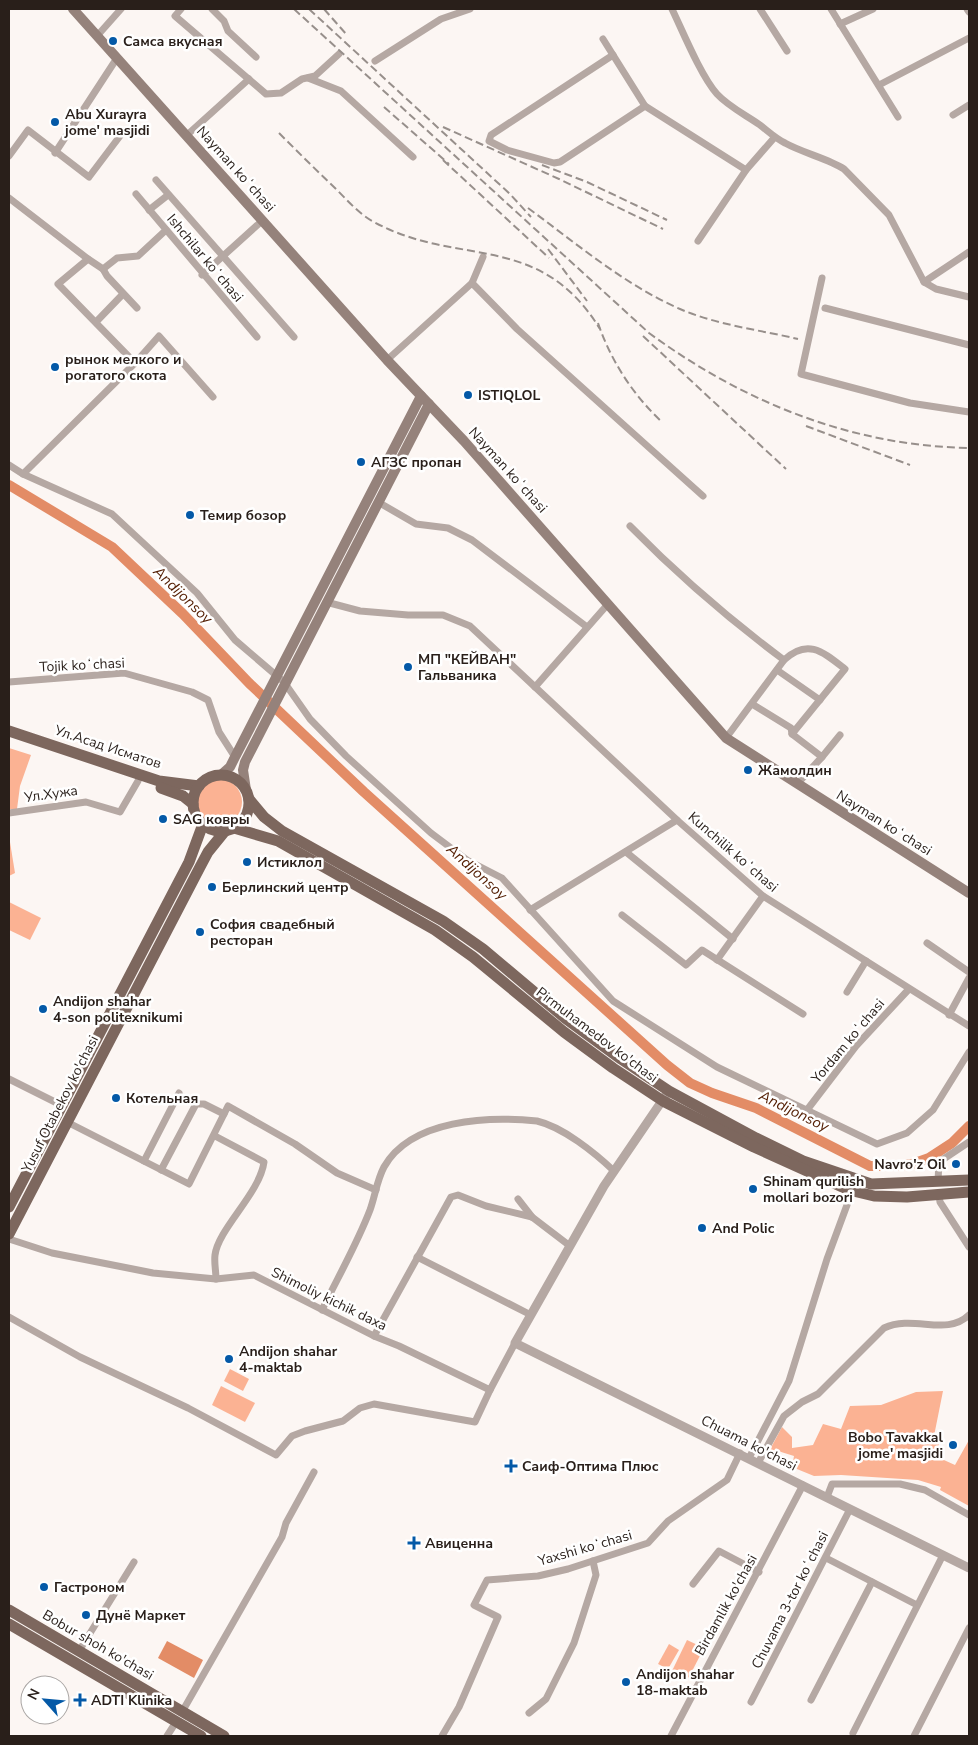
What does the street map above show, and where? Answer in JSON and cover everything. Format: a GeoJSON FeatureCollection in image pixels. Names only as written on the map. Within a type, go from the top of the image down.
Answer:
{"type":"FeatureCollection","features":[{"type":"Feature","properties":{"kind":"main road","name":"Nayman koʻchasi"},"geometry":{"type":"LineString","coordinates":[[73,9],[187,134],[726,738],[969,893]]}},
{"type":"Feature","properties":{"kind":"main road"},"geometry":{"type":"LineString","coordinates":[[280,679],[326,602],[378,502],[425,400]]}},
{"type":"Feature","properties":{"kind":"main road"},"geometry":{"type":"LineString","coordinates":[[247,794],[236,779],[221,775],[208,778],[199,786],[193,804],[197,818],[209,829],[230,829],[246,816],[247,794],[243,770],[261,718],[425,400]]}},
{"type":"Feature","properties":{"kind":"main road"},"geometry":{"type":"LineString","coordinates":[[221,775],[230,767],[261,718]]}},
{"type":"Feature","properties":{"kind":"main road","name":"Ул.Асад Исматов"},"geometry":{"type":"LineString","coordinates":[[9,730],[98,763],[138,781],[174,792],[193,804]]}},
{"type":"Feature","properties":{"kind":"main road","name":"Ул.Асад Исматов"},"geometry":{"type":"LineString","coordinates":[[9,738],[159,781],[199,786]]}},
{"type":"Feature","properties":{"kind":"main road","name":"Pirmuhamedov ko'chasi"},"geometry":{"type":"LineString","coordinates":[[247,794],[264,817],[282,830],[459,932],[483,949],[565,1018],[666,1096],[803,1161],[850,1179],[871,1184],[969,1180]]}},
{"type":"Feature","properties":{"kind":"main road","name":"Yusuf Otabekov ko'chasi"},"geometry":{"type":"LineString","coordinates":[[9,1207],[189,862],[202,824]]}},
{"type":"Feature","properties":{"kind":"main road","name":"Pirmuhamedov ko'chasi"},"geometry":{"type":"LineString","coordinates":[[230,829],[278,841],[435,930],[473,957],[564,1032],[666,1096],[770,1155],[849,1190],[874,1196],[969,1192]]}},
{"type":"Feature","properties":{"kind":"main road","name":"Yusuf Otabekov ko'chasi"},"geometry":{"type":"LineString","coordinates":[[9,1234],[208,852],[230,829]]}},
{"type":"Feature","properties":{"kind":"main road","name":"Bobur shoh ko'chasi"},"geometry":{"type":"LineString","coordinates":[[9,1610],[79,1651],[179,1717],[201,1736]]}},
{"type":"Feature","properties":{"kind":"main road","name":"Bobur shoh ko'chasi"},"geometry":{"type":"LineString","coordinates":[[9,1624],[179,1717],[224,1736]]}},
{"type":"Feature","properties":{"kind":"street"},"geometry":{"type":"LineString","coordinates":[[97,36],[121,9]]}},
{"type":"Feature","properties":{"kind":"street"},"geometry":{"type":"LineString","coordinates":[[170,9],[175,16],[266,94],[281,93],[302,79],[321,72],[339,54]]}},
{"type":"Feature","properties":{"kind":"street"},"geometry":{"type":"LineString","coordinates":[[175,16],[181,9]]}},
{"type":"Feature","properties":{"kind":"street"},"geometry":{"type":"LineString","coordinates":[[212,9],[224,21],[228,31],[256,57]]}},
{"type":"Feature","properties":{"kind":"street"},"geometry":{"type":"LineString","coordinates":[[375,61],[442,19],[470,9]]}},
{"type":"Feature","properties":{"kind":"street"},"geometry":{"type":"LineString","coordinates":[[672,9],[716,92],[774,138],[802,153],[836,164],[844,169],[888,215],[924,282],[936,289],[969,297]]}},
{"type":"Feature","properties":{"kind":"street"},"geometry":{"type":"LineString","coordinates":[[760,9],[787,51]]}},
{"type":"Feature","properties":{"kind":"street"},"geometry":{"type":"LineString","coordinates":[[831,9],[898,117]]}},
{"type":"Feature","properties":{"kind":"street"},"geometry":{"type":"LineString","coordinates":[[840,24],[873,9]]}},
{"type":"Feature","properties":{"kind":"street"},"geometry":{"type":"LineString","coordinates":[[879,86],[969,38]]}},
{"type":"Feature","properties":{"kind":"street"},"geometry":{"type":"LineString","coordinates":[[603,39],[646,106],[746,170]]}},
{"type":"Feature","properties":{"kind":"street"},"geometry":{"type":"LineString","coordinates":[[613,55],[491,135],[489,141],[507,150],[554,163],[560,162],[646,106]]}},
{"type":"Feature","properties":{"kind":"street"},"geometry":{"type":"LineString","coordinates":[[55,153],[117,58]]}},
{"type":"Feature","properties":{"kind":"street"},"geometry":{"type":"LineString","coordinates":[[308,78],[341,91],[413,157]]}},
{"type":"Feature","properties":{"kind":"street"},"geometry":{"type":"LineString","coordinates":[[187,134],[249,79]]}},
{"type":"Feature","properties":{"kind":"street"},"geometry":{"type":"LineString","coordinates":[[953,115],[969,105]]}},
{"type":"Feature","properties":{"kind":"street"},"geometry":{"type":"LineString","coordinates":[[9,156],[28,130],[55,153],[89,177],[120,136]]}},
{"type":"Feature","properties":{"kind":"street"},"geometry":{"type":"LineString","coordinates":[[698,241],[746,170],[774,138]]}},
{"type":"Feature","properties":{"kind":"street"},"geometry":{"type":"LineString","coordinates":[[156,180],[294,337]]}},
{"type":"Feature","properties":{"kind":"street","name":"Ishchilar koʻchasi"},"geometry":{"type":"LineString","coordinates":[[136,194],[202,275],[257,337]]}},
{"type":"Feature","properties":{"kind":"street"},"geometry":{"type":"LineString","coordinates":[[149,210],[168,195]]}},
{"type":"Feature","properties":{"kind":"street"},"geometry":{"type":"LineString","coordinates":[[9,198],[88,259],[104,269],[107,276],[137,308]]}},
{"type":"Feature","properties":{"kind":"street"},"geometry":{"type":"LineString","coordinates":[[202,275],[263,220]]}},
{"type":"Feature","properties":{"kind":"street"},"geometry":{"type":"LineString","coordinates":[[104,269],[117,258],[138,256],[166,230]]}},
{"type":"Feature","properties":{"kind":"street"},"geometry":{"type":"LineString","coordinates":[[924,282],[969,252]]}},
{"type":"Feature","properties":{"kind":"street"},"geometry":{"type":"LineString","coordinates":[[387,360],[472,283],[483,257]]}},
{"type":"Feature","properties":{"kind":"street"},"geometry":{"type":"LineString","coordinates":[[88,259],[58,284],[135,363]]}},
{"type":"Feature","properties":{"kind":"street"},"geometry":{"type":"LineString","coordinates":[[822,278],[801,374],[910,403],[969,412]]}},
{"type":"Feature","properties":{"kind":"street"},"geometry":{"type":"LineString","coordinates":[[472,283],[517,329],[703,496]]}},
{"type":"Feature","properties":{"kind":"street"},"geometry":{"type":"LineString","coordinates":[[96,322],[123,294]]}},
{"type":"Feature","properties":{"kind":"street"},"geometry":{"type":"LineString","coordinates":[[825,308],[969,345]]}},
{"type":"Feature","properties":{"kind":"street"},"geometry":{"type":"LineString","coordinates":[[23,474],[135,363],[159,336],[213,396]]}},
{"type":"Feature","properties":{"kind":"street"},"geometry":{"type":"LineString","coordinates":[[9,465],[23,474],[112,514],[197,593],[235,640],[280,679],[310,719],[346,756],[438,838],[467,860],[502,878],[613,1001],[717,1067],[876,1144],[907,1133],[933,1110],[969,1052]]}},
{"type":"Feature","properties":{"kind":"street"},"geometry":{"type":"LineString","coordinates":[[378,502],[416,524],[448,528],[472,540],[587,627]]}},
{"type":"Feature","properties":{"kind":"street"},"geometry":{"type":"LineString","coordinates":[[630,526],[669,566],[744,631],[784,660]]}},
{"type":"Feature","properties":{"kind":"street"},"geometry":{"type":"LineString","coordinates":[[326,602],[360,611],[408,615],[443,615],[470,626],[677,820]]}},
{"type":"Feature","properties":{"kind":"street"},"geometry":{"type":"LineString","coordinates":[[535,688],[608,604]]}},
{"type":"Feature","properties":{"kind":"street"},"geometry":{"type":"LineString","coordinates":[[726,738],[784,660],[794,650],[804,648],[822,651],[845,669],[792,734]]}},
{"type":"Feature","properties":{"kind":"street"},"geometry":{"type":"LineString","coordinates":[[777,670],[820,700]]}},
{"type":"Feature","properties":{"kind":"street","name":"Tojik koʻchasi"},"geometry":{"type":"LineString","coordinates":[[9,682],[124,673],[192,692],[208,700],[219,732],[235,757]]}},
{"type":"Feature","properties":{"kind":"street"},"geometry":{"type":"LineString","coordinates":[[752,704],[791,728],[792,734],[822,757]]}},
{"type":"Feature","properties":{"kind":"street"},"geometry":{"type":"LineString","coordinates":[[796,784],[840,736]]}},
{"type":"Feature","properties":{"kind":"street","name":"Ул.Хужа"},"geometry":{"type":"LineString","coordinates":[[9,813],[86,802],[120,812],[138,781]]}},
{"type":"Feature","properties":{"kind":"street","name":"Kunchilik koʻchasi"},"geometry":{"type":"LineString","coordinates":[[530,910],[677,820],[763,896],[969,1026]]}},
{"type":"Feature","properties":{"kind":"street"},"geometry":{"type":"LineString","coordinates":[[626,852],[733,939]]}},
{"type":"Feature","properties":{"kind":"street"},"geometry":{"type":"LineString","coordinates":[[717,960],[763,896]]}},
{"type":"Feature","properties":{"kind":"street"},"geometry":{"type":"LineString","coordinates":[[622,915],[686,965],[702,950],[803,1014]]}},
{"type":"Feature","properties":{"kind":"street"},"geometry":{"type":"LineString","coordinates":[[927,943],[969,972]]}},
{"type":"Feature","properties":{"kind":"street"},"geometry":{"type":"LineString","coordinates":[[847,992],[866,961]]}},
{"type":"Feature","properties":{"kind":"street"},"geometry":{"type":"LineString","coordinates":[[949,1015],[969,978]]}},
{"type":"Feature","properties":{"kind":"street","name":"Yordam koʻchasi"},"geometry":{"type":"LineString","coordinates":[[807,1110],[856,1046],[909,989]]}},
{"type":"Feature","properties":{"kind":"street"},"geometry":{"type":"LineString","coordinates":[[9,1079],[73,1111]]}},
{"type":"Feature","properties":{"kind":"street"},"geometry":{"type":"LineString","coordinates":[[144,1162],[179,1093]]}},
{"type":"Feature","properties":{"kind":"street"},"geometry":{"type":"LineString","coordinates":[[9,1317],[80,1357],[188,1408],[276,1455],[292,1436],[343,1421],[360,1408],[374,1404],[474,1422],[515,1343],[614,1171],[666,1096]]}},
{"type":"Feature","properties":{"kind":"street"},"geometry":{"type":"LineString","coordinates":[[161,1170],[196,1104],[204,1104],[224,1114]]}},
{"type":"Feature","properties":{"kind":"street"},"geometry":{"type":"LineString","coordinates":[[67,1122],[189,1184],[215,1136],[228,1106],[288,1140],[337,1173],[376,1190]]}},
{"type":"Feature","properties":{"kind":"street"},"geometry":{"type":"LineString","coordinates":[[322,1310],[364,1222],[388,1162],[418,1135],[438,1127],[480,1121],[527,1120],[546,1123],[583,1144],[614,1171]]}},
{"type":"Feature","properties":{"kind":"street"},"geometry":{"type":"LineString","coordinates":[[215,1136],[264,1162],[242,1209],[228,1227],[215,1254],[216,1279]]}},
{"type":"Feature","properties":{"kind":"street"},"geometry":{"type":"LineString","coordinates":[[938,1182],[939,1162],[969,1142]]}},
{"type":"Feature","properties":{"kind":"street"},"geometry":{"type":"LineString","coordinates":[[749,1458],[789,1381],[826,1259],[847,1205],[849,1190]]}},
{"type":"Feature","properties":{"kind":"street"},"geometry":{"type":"LineString","coordinates":[[940,1194],[940,1202],[969,1247]]}},
{"type":"Feature","properties":{"kind":"street"},"geometry":{"type":"LineString","coordinates":[[374,1336],[451,1197],[458,1195],[486,1206],[532,1217]]}},
{"type":"Feature","properties":{"kind":"street"},"geometry":{"type":"LineString","coordinates":[[518,1198],[532,1217],[570,1246]]}},
{"type":"Feature","properties":{"kind":"street","name":"Shimoliy kichik daxa"},"geometry":{"type":"LineString","coordinates":[[9,1239],[52,1253],[154,1273],[216,1279],[254,1275],[374,1336],[490,1390]]}},
{"type":"Feature","properties":{"kind":"street"},"geometry":{"type":"LineString","coordinates":[[417,1258],[531,1315]]}},
{"type":"Feature","properties":{"kind":"street"},"geometry":{"type":"LineString","coordinates":[[758,1463],[784,1416],[824,1390],[884,1328],[896,1323],[914,1322],[950,1326],[969,1315]]}},
{"type":"Feature","properties":{"kind":"street","name":"Chuama ko'chasi"},"geometry":{"type":"LineString","coordinates":[[515,1343],[969,1568]]}},
{"type":"Feature","properties":{"kind":"street","name":"Yaxshi koʻchasi"},"geometry":{"type":"LineString","coordinates":[[442,1736],[459,1707],[498,1618],[474,1605],[487,1580],[538,1576],[594,1561],[648,1543],[668,1521],[727,1480],[740,1453]]}},
{"type":"Feature","properties":{"kind":"street"},"geometry":{"type":"LineString","coordinates":[[167,1736],[268,1562],[314,1472]]}},
{"type":"Feature","properties":{"kind":"street"},"geometry":{"type":"LineString","coordinates":[[827,1497],[832,1484],[900,1484],[925,1490],[969,1515]]}},
{"type":"Feature","properties":{"kind":"street","name":"Birdamlik ko'chasi"},"geometry":{"type":"LineString","coordinates":[[671,1736],[803,1486]]}},
{"type":"Feature","properties":{"kind":"street","name":"Chuvama 3-tor koʻchasi"},"geometry":{"type":"LineString","coordinates":[[750,1702],[850,1509]]}},
{"type":"Feature","properties":{"kind":"street"},"geometry":{"type":"LineString","coordinates":[[693,1584],[720,1551],[759,1572]]}},
{"type":"Feature","properties":{"kind":"street"},"geometry":{"type":"LineString","coordinates":[[852,1733],[943,1555]]}},
{"type":"Feature","properties":{"kind":"street"},"geometry":{"type":"LineString","coordinates":[[826,1558],[918,1605]]}},
{"type":"Feature","properties":{"kind":"street"},"geometry":{"type":"LineString","coordinates":[[529,1713],[539,1706],[550,1692],[574,1643],[596,1575],[594,1561]]}},
{"type":"Feature","properties":{"kind":"street"},"geometry":{"type":"LineString","coordinates":[[79,1651],[134,1562]]}},
{"type":"Feature","properties":{"kind":"street"},"geometry":{"type":"LineString","coordinates":[[811,1700],[872,1582]]}},
{"type":"Feature","properties":{"kind":"street"},"geometry":{"type":"LineString","coordinates":[[914,1736],[969,1630]]}},
{"type":"Feature","properties":{"kind":"shaded area"},"geometry":{"type":"Polygon","coordinates":[[[9,748],[31,755],[20,786],[17,809],[9,809],[9,748]]]}},
{"type":"Feature","properties":{"kind":"shaded area"},"geometry":{"type":"Polygon","coordinates":[[[215,779],[223,779],[232,783],[238,789],[242,802],[238,815],[232,821],[223,825],[215,825],[206,821],[200,815],[196,806],[196,798],[200,789],[206,783],[215,779]]]}},
{"type":"Feature","properties":{"kind":"shaded area"},"geometry":{"type":"Polygon","coordinates":[[[9,836],[15,873],[9,876],[9,836]]]}},
{"type":"Feature","properties":{"kind":"shaded area"},"geometry":{"type":"Polygon","coordinates":[[[9,902],[41,918],[30,940],[9,930],[9,902]]]}},
{"type":"Feature","properties":{"kind":"shaded area"},"geometry":{"type":"Polygon","coordinates":[[[230,1369],[249,1379],[243,1391],[224,1381],[230,1369]]]}},
{"type":"Feature","properties":{"kind":"shaded area"},"geometry":{"type":"Polygon","coordinates":[[[221,1386],[255,1403],[245,1422],[212,1405],[221,1386]]]}},
{"type":"Feature","properties":{"kind":"shaded area"},"geometry":{"type":"Polygon","coordinates":[[[943,1391],[933,1441],[939,1444],[935,1456],[955,1465],[969,1440],[969,1506],[940,1490],[941,1487],[918,1480],[841,1475],[814,1476],[792,1467],[794,1456],[778,1451],[773,1460],[766,1457],[782,1427],[792,1437],[792,1448],[813,1445],[823,1424],[841,1429],[850,1406],[881,1405],[916,1392],[943,1391]]]}},
{"type":"Feature","properties":{"kind":"shaded area"},"geometry":{"type":"Polygon","coordinates":[[[687,1640],[704,1648],[688,1679],[672,1671],[687,1640]]]}},
{"type":"Feature","properties":{"kind":"shaded area"},"geometry":{"type":"Polygon","coordinates":[[[167,1641],[203,1660],[194,1678],[158,1658],[167,1641]]]}},
{"type":"Feature","properties":{"kind":"shaded area"},"geometry":{"type":"Polygon","coordinates":[[[669,1644],[679,1650],[668,1669],[658,1664],[669,1644]]]}},
{"type":"Feature","properties":{"kind":"waterway","name":"Andijonsoy"},"geometry":{"type":"LineString","coordinates":[[9,485],[112,547],[183,614],[249,683],[364,792],[667,1065],[690,1083],[712,1093],[756,1108],[870,1166],[898,1166],[912,1164],[929,1158],[952,1143],[969,1126]]}},
{"type":"Feature","properties":{"kind":"railway"},"geometry":{"type":"LineString","coordinates":[[294,9],[649,333],[685,358],[722,380],[761,399],[800,416],[841,429],[883,439],[969,448]]}},
{"type":"Feature","properties":{"kind":"railway"},"geometry":{"type":"LineString","coordinates":[[309,9],[510,194],[531,217]]}},
{"type":"Feature","properties":{"kind":"railway"},"geometry":{"type":"LineString","coordinates":[[324,9],[347,35]]}},
{"type":"Feature","properties":{"kind":"railway"},"geometry":{"type":"LineString","coordinates":[[384,107],[449,164]]}},
{"type":"Feature","properties":{"kind":"railway"},"geometry":{"type":"LineString","coordinates":[[443,127],[559,179],[663,229]]}},
{"type":"Feature","properties":{"kind":"railway"},"geometry":{"type":"LineString","coordinates":[[279,133],[354,207],[369,219],[405,236],[524,264],[551,277],[576,298],[600,329]]}},
{"type":"Feature","properties":{"kind":"railway"},"geometry":{"type":"LineString","coordinates":[[443,160],[549,258]]}},
{"type":"Feature","properties":{"kind":"railway"},"geometry":{"type":"LineString","coordinates":[[542,165],[587,182],[667,220]]}},
{"type":"Feature","properties":{"kind":"railway"},"geometry":{"type":"LineString","coordinates":[[528,208],[621,276],[680,309],[694,315],[739,327],[798,339]]}},
{"type":"Feature","properties":{"kind":"railway"},"geometry":{"type":"LineString","coordinates":[[548,249],[587,301]]}},
{"type":"Feature","properties":{"kind":"railway"},"geometry":{"type":"LineString","coordinates":[[598,323],[609,351],[624,377],[651,412],[662,422]]}},
{"type":"Feature","properties":{"kind":"railway"},"geometry":{"type":"LineString","coordinates":[[643,336],[786,469]]}},
{"type":"Feature","properties":{"kind":"railway"},"geometry":{"type":"LineString","coordinates":[[806,426],[910,465]]}},
{"type":"Feature","properties":{"kind":"place","name":"Самса вкусная"},"geometry":{"type":"Point","coordinates":[113,41]}},
{"type":"Feature","properties":{"kind":"place","name":"Abu Xurayra jome' masjidi"},"geometry":{"type":"Point","coordinates":[55,122]}},
{"type":"Feature","properties":{"kind":"place","name":"рынок мелкого и рогатого скота"},"geometry":{"type":"Point","coordinates":[55,367]}},
{"type":"Feature","properties":{"kind":"place","name":"ISTIQLOL"},"geometry":{"type":"Point","coordinates":[468,395]}},
{"type":"Feature","properties":{"kind":"place","name":"АГЗС пропан"},"geometry":{"type":"Point","coordinates":[361,462]}},
{"type":"Feature","properties":{"kind":"place","name":"Темир бозор"},"geometry":{"type":"Point","coordinates":[190,515]}},
{"type":"Feature","properties":{"kind":"place","name":"МП \"КЕЙВАН\" Гальваника"},"geometry":{"type":"Point","coordinates":[408,667]}},
{"type":"Feature","properties":{"kind":"place","name":"Жамолдин"},"geometry":{"type":"Point","coordinates":[748,770]}},
{"type":"Feature","properties":{"kind":"place","name":"SAG ковры"},"geometry":{"type":"Point","coordinates":[163,819]}},
{"type":"Feature","properties":{"kind":"place","name":"Истиклол"},"geometry":{"type":"Point","coordinates":[247,862]}},
{"type":"Feature","properties":{"kind":"place","name":"Берлинский центр"},"geometry":{"type":"Point","coordinates":[212,887]}},
{"type":"Feature","properties":{"kind":"place","name":"София свадебный ресторан"},"geometry":{"type":"Point","coordinates":[200,932]}},
{"type":"Feature","properties":{"kind":"place","name":"Andijon shahar 4-son politexnikumi"},"geometry":{"type":"Point","coordinates":[43,1009]}},
{"type":"Feature","properties":{"kind":"place","name":"Котельная"},"geometry":{"type":"Point","coordinates":[116,1098]}},
{"type":"Feature","properties":{"kind":"place","name":"Navro'z Oil"},"geometry":{"type":"Point","coordinates":[956,1164]}},
{"type":"Feature","properties":{"kind":"place","name":"Shinam qurilish mollari bozori"},"geometry":{"type":"Point","coordinates":[753,1189]}},
{"type":"Feature","properties":{"kind":"place","name":"And Polic"},"geometry":{"type":"Point","coordinates":[702,1228]}},
{"type":"Feature","properties":{"kind":"place","name":"Andijon shahar 4-maktab"},"geometry":{"type":"Point","coordinates":[229,1359]}},
{"type":"Feature","properties":{"kind":"place","name":"Bobo Tavakkal jome' masjidi"},"geometry":{"type":"Point","coordinates":[953,1445]}},
{"type":"Feature","properties":{"kind":"place","name":"Саиф-Оптима Плюс"},"geometry":{"type":"Point","coordinates":[511,1466]}},
{"type":"Feature","properties":{"kind":"place","name":"Авиценна"},"geometry":{"type":"Point","coordinates":[414,1543]}},
{"type":"Feature","properties":{"kind":"place","name":"Гастроном"},"geometry":{"type":"Point","coordinates":[44,1587]}},
{"type":"Feature","properties":{"kind":"place","name":"Дунё Маркет"},"geometry":{"type":"Point","coordinates":[86,1615]}},
{"type":"Feature","properties":{"kind":"place","name":"Andijon shahar 18-maktab"},"geometry":{"type":"Point","coordinates":[626,1682]}},
{"type":"Feature","properties":{"kind":"place","name":"ADTI Klinika"},"geometry":{"type":"Point","coordinates":[80,1700]}}]}
